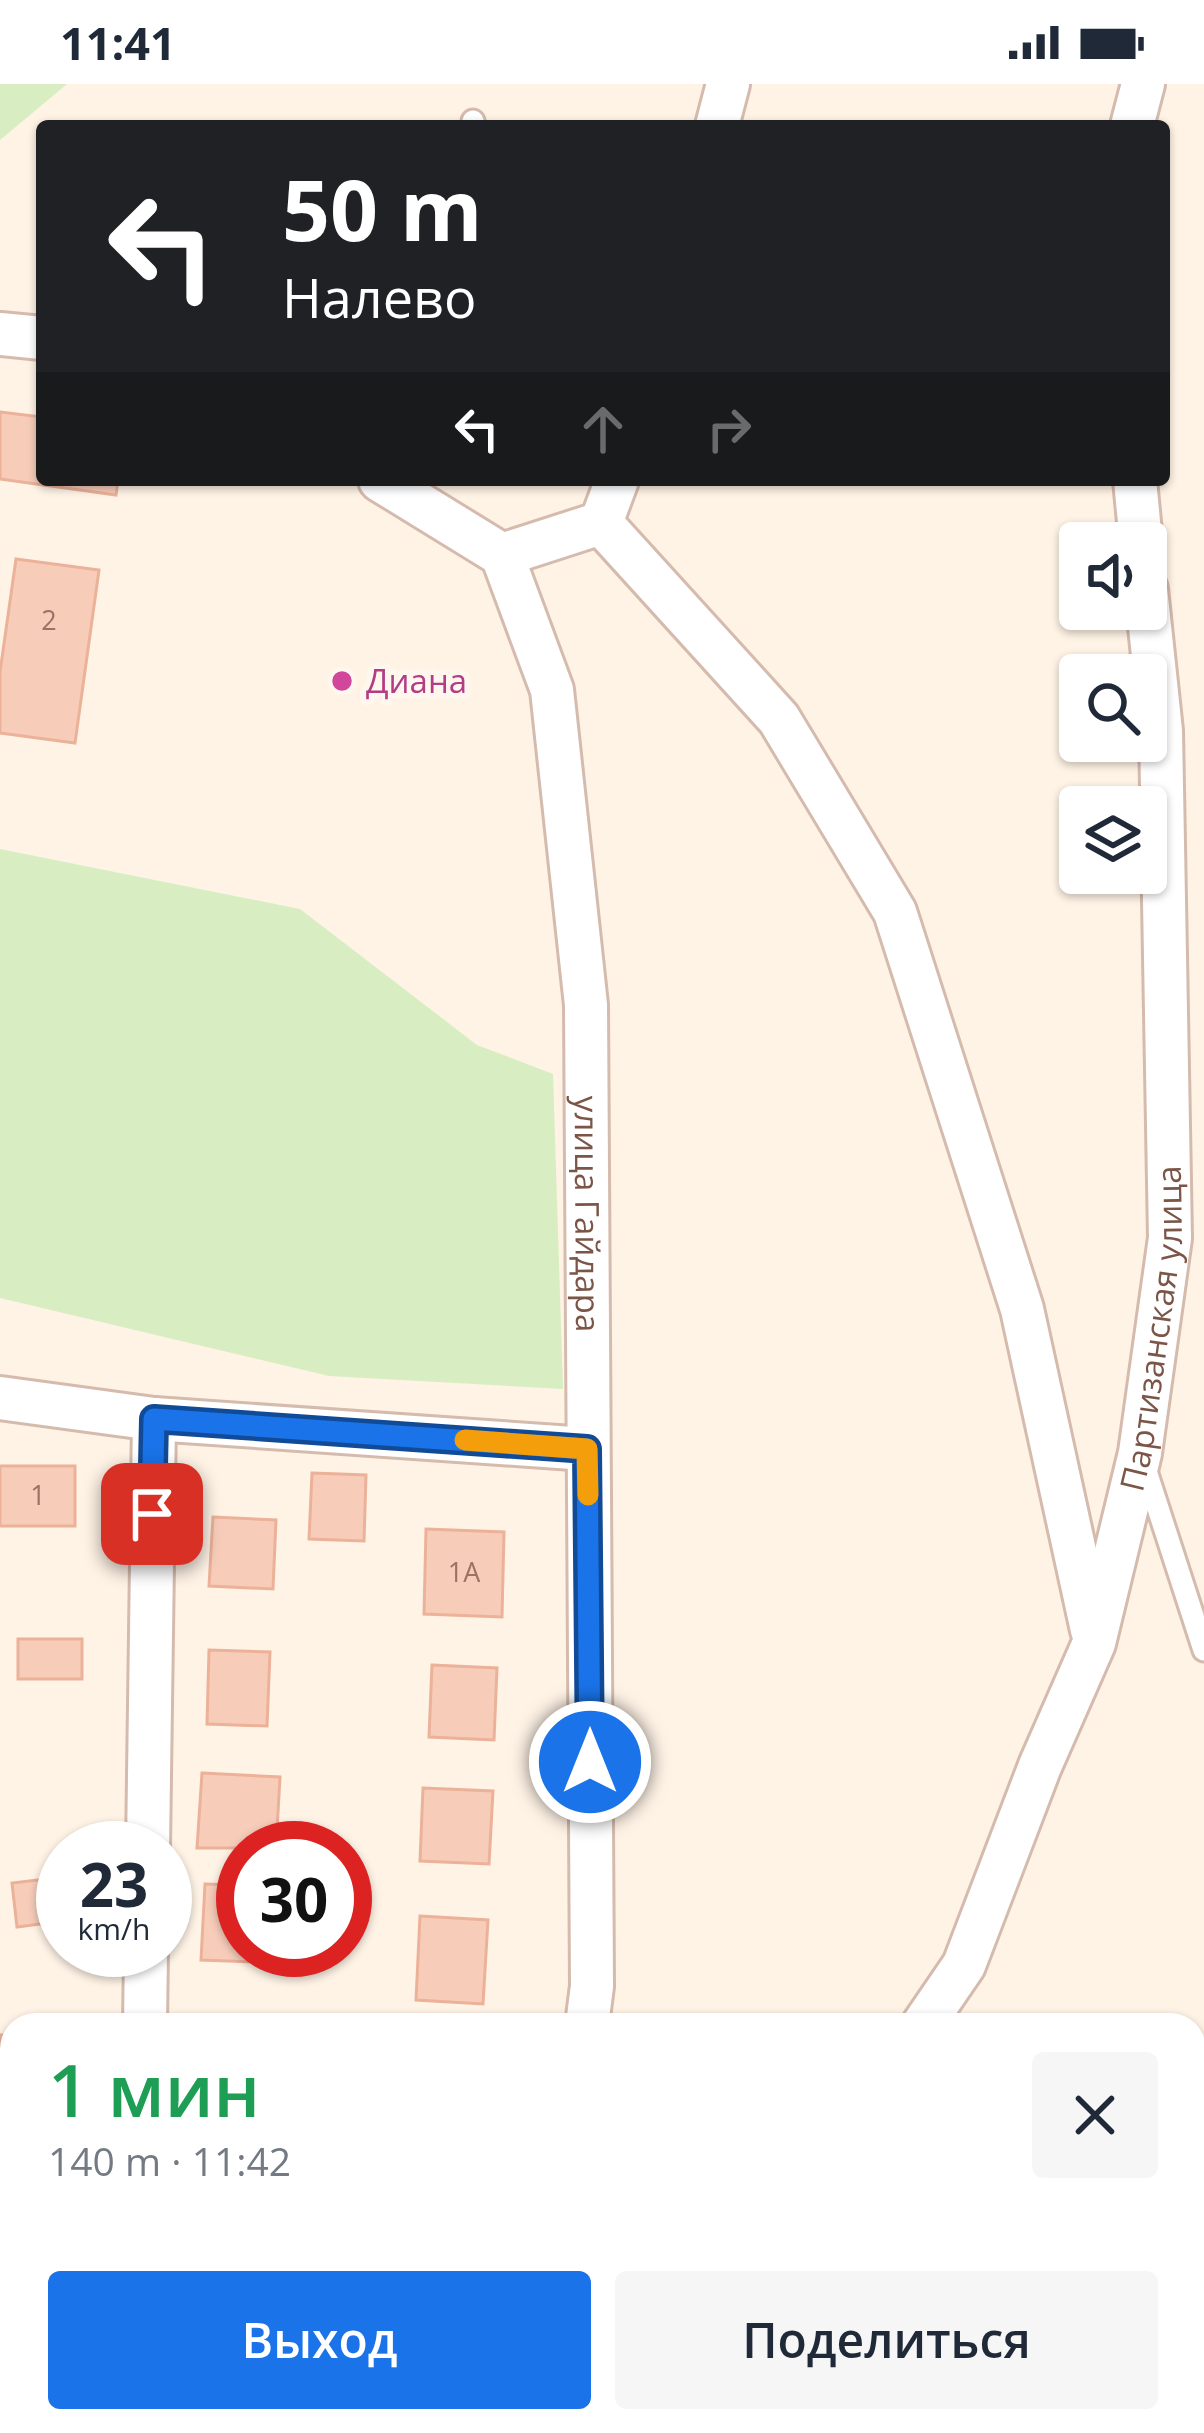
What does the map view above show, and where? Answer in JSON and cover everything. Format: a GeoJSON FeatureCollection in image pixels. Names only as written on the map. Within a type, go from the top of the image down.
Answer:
{"type":"FeatureCollection","features":[{"type":"Feature","properties":{"kind":"street"},"geometry":{"type":"LineString","coordinates":[[719,120],[728,84]]}},
{"type":"Feature","properties":{"kind":"street"},"geometry":{"type":"LineString","coordinates":[[1134,120],[1143,84]]}},
{"type":"Feature","properties":{"kind":"street"},"geometry":{"type":"LineString","coordinates":[[0,334],[36,337]]}},
{"type":"Feature","properties":{"kind":"street"},"geometry":{"type":"LineString","coordinates":[[401,486],[502,555],[601,523]]}},
{"type":"Feature","properties":{"kind":"street"},"geometry":{"type":"LineString","coordinates":[[601,523],[615,486]]}},
{"type":"Feature","properties":{"kind":"street"},"geometry":{"type":"LineString","coordinates":[[1136,486],[1139,522]]}},
{"type":"Feature","properties":{"kind":"street"},"geometry":{"type":"LineString","coordinates":[[601,523],[778,719],[895,912],[1022,1309],[1094,1642]]}},
{"type":"Feature","properties":{"kind":"street","name":"улица Гайдара"},"geometry":{"type":"LineString","coordinates":[[502,555],[552,690],[586,1005],[589,2013]]}},
{"type":"Feature","properties":{"kind":"street","name":"Партизанская улица"},"geometry":{"type":"LineString","coordinates":[[930,2013],[964,1965],[1040,1766],[1094,1642],[1140,1453],[1170,1238],[1161,731],[1150,630]]}},
{"type":"Feature","properties":{"kind":"street"},"geometry":{"type":"LineString","coordinates":[[0,1398],[154,1419],[587,1449]]}},
{"type":"Feature","properties":{"kind":"street"},"geometry":{"type":"LineString","coordinates":[[148,1821],[154,1419]]}},
{"type":"Feature","properties":{"kind":"street"},"geometry":{"type":"LineString","coordinates":[[145,2013],[146,1977]]}},
{"type":"Feature","properties":{"kind":"lane"},"geometry":{"type":"LineString","coordinates":[[1140,1453],[1204,1650]]}},
{"type":"Feature","properties":{"kind":"green space"},"geometry":{"type":"Polygon","coordinates":[[[0,84],[67,84],[0,140],[0,84]]]}},
{"type":"Feature","properties":{"kind":"green space"},"geometry":{"type":"Polygon","coordinates":[[[0,849],[300,909],[477,1045],[553,1074],[563,1389],[329,1376],[0,1298],[0,849]]]}},
{"type":"Feature","properties":{"kind":"building"},"geometry":{"type":"Polygon","coordinates":[[[0,412],[36,416],[36,484],[0,479],[0,412]]]}},
{"type":"Feature","properties":{"kind":"building"},"geometry":{"type":"Polygon","coordinates":[[[51,486],[117,486],[116,495],[51,486]]]}},
{"type":"Feature","properties":{"kind":"building"},"geometry":{"type":"Polygon","coordinates":[[[16,559],[99,570],[75,743],[0,733],[0,672],[16,559]]]}},
{"type":"Feature","properties":{"kind":"building"},"geometry":{"type":"Polygon","coordinates":[[[0,1466],[75,1466],[75,1526],[0,1526],[0,1466]]]}},
{"type":"Feature","properties":{"kind":"building"},"geometry":{"type":"Polygon","coordinates":[[[312,1473],[366,1475],[364,1541],[309,1539],[312,1473]]]}},
{"type":"Feature","properties":{"kind":"building"},"geometry":{"type":"Polygon","coordinates":[[[213,1517],[276,1520],[273,1589],[209,1586],[213,1517]]]}},
{"type":"Feature","properties":{"kind":"building"},"geometry":{"type":"Polygon","coordinates":[[[426,1529],[504,1532],[502,1617],[424,1614],[426,1529]]]}},
{"type":"Feature","properties":{"kind":"building"},"geometry":{"type":"Polygon","coordinates":[[[18,1639],[82,1639],[82,1679],[18,1679],[18,1639]]]}},
{"type":"Feature","properties":{"kind":"building"},"geometry":{"type":"Polygon","coordinates":[[[209,1650],[270,1652],[267,1726],[207,1724],[209,1650]]]}},
{"type":"Feature","properties":{"kind":"building"},"geometry":{"type":"Polygon","coordinates":[[[432,1665],[497,1668],[494,1740],[429,1737],[432,1665]]]}},
{"type":"Feature","properties":{"kind":"building"},"geometry":{"type":"Polygon","coordinates":[[[202,1773],[280,1777],[278,1821],[216,1821],[216,1848],[197,1848],[202,1773]]]}},
{"type":"Feature","properties":{"kind":"building"},"geometry":{"type":"Polygon","coordinates":[[[423,1788],[493,1791],[489,1864],[420,1861],[423,1788]]]}},
{"type":"Feature","properties":{"kind":"building"},"geometry":{"type":"Polygon","coordinates":[[[36,1880],[36,1925],[17,1927],[12,1883],[36,1880]]]}},
{"type":"Feature","properties":{"kind":"building"},"geometry":{"type":"Polygon","coordinates":[[[205,1884],[216,1884],[216,1961],[201,1960],[205,1884]]]}},
{"type":"Feature","properties":{"kind":"building"},"geometry":{"type":"Polygon","coordinates":[[[420,1916],[488,1920],[483,2004],[416,2000],[420,1916]]]}},
{"type":"Feature","properties":{"kind":"slow traffic"},"geometry":{"type":"LineString","coordinates":[[465,1440],[587,1449],[588,1495]]}},
{"type":"Feature","properties":{"kind":"place","name":"Диана"},"geometry":{"type":"Point","coordinates":[342,681]}},
{"type":"Feature","properties":{"kind":"route"},"geometry":{"type":"LineString","coordinates":[[152,1514],[154,1419],[587,1449],[590,1762]]}}]}
